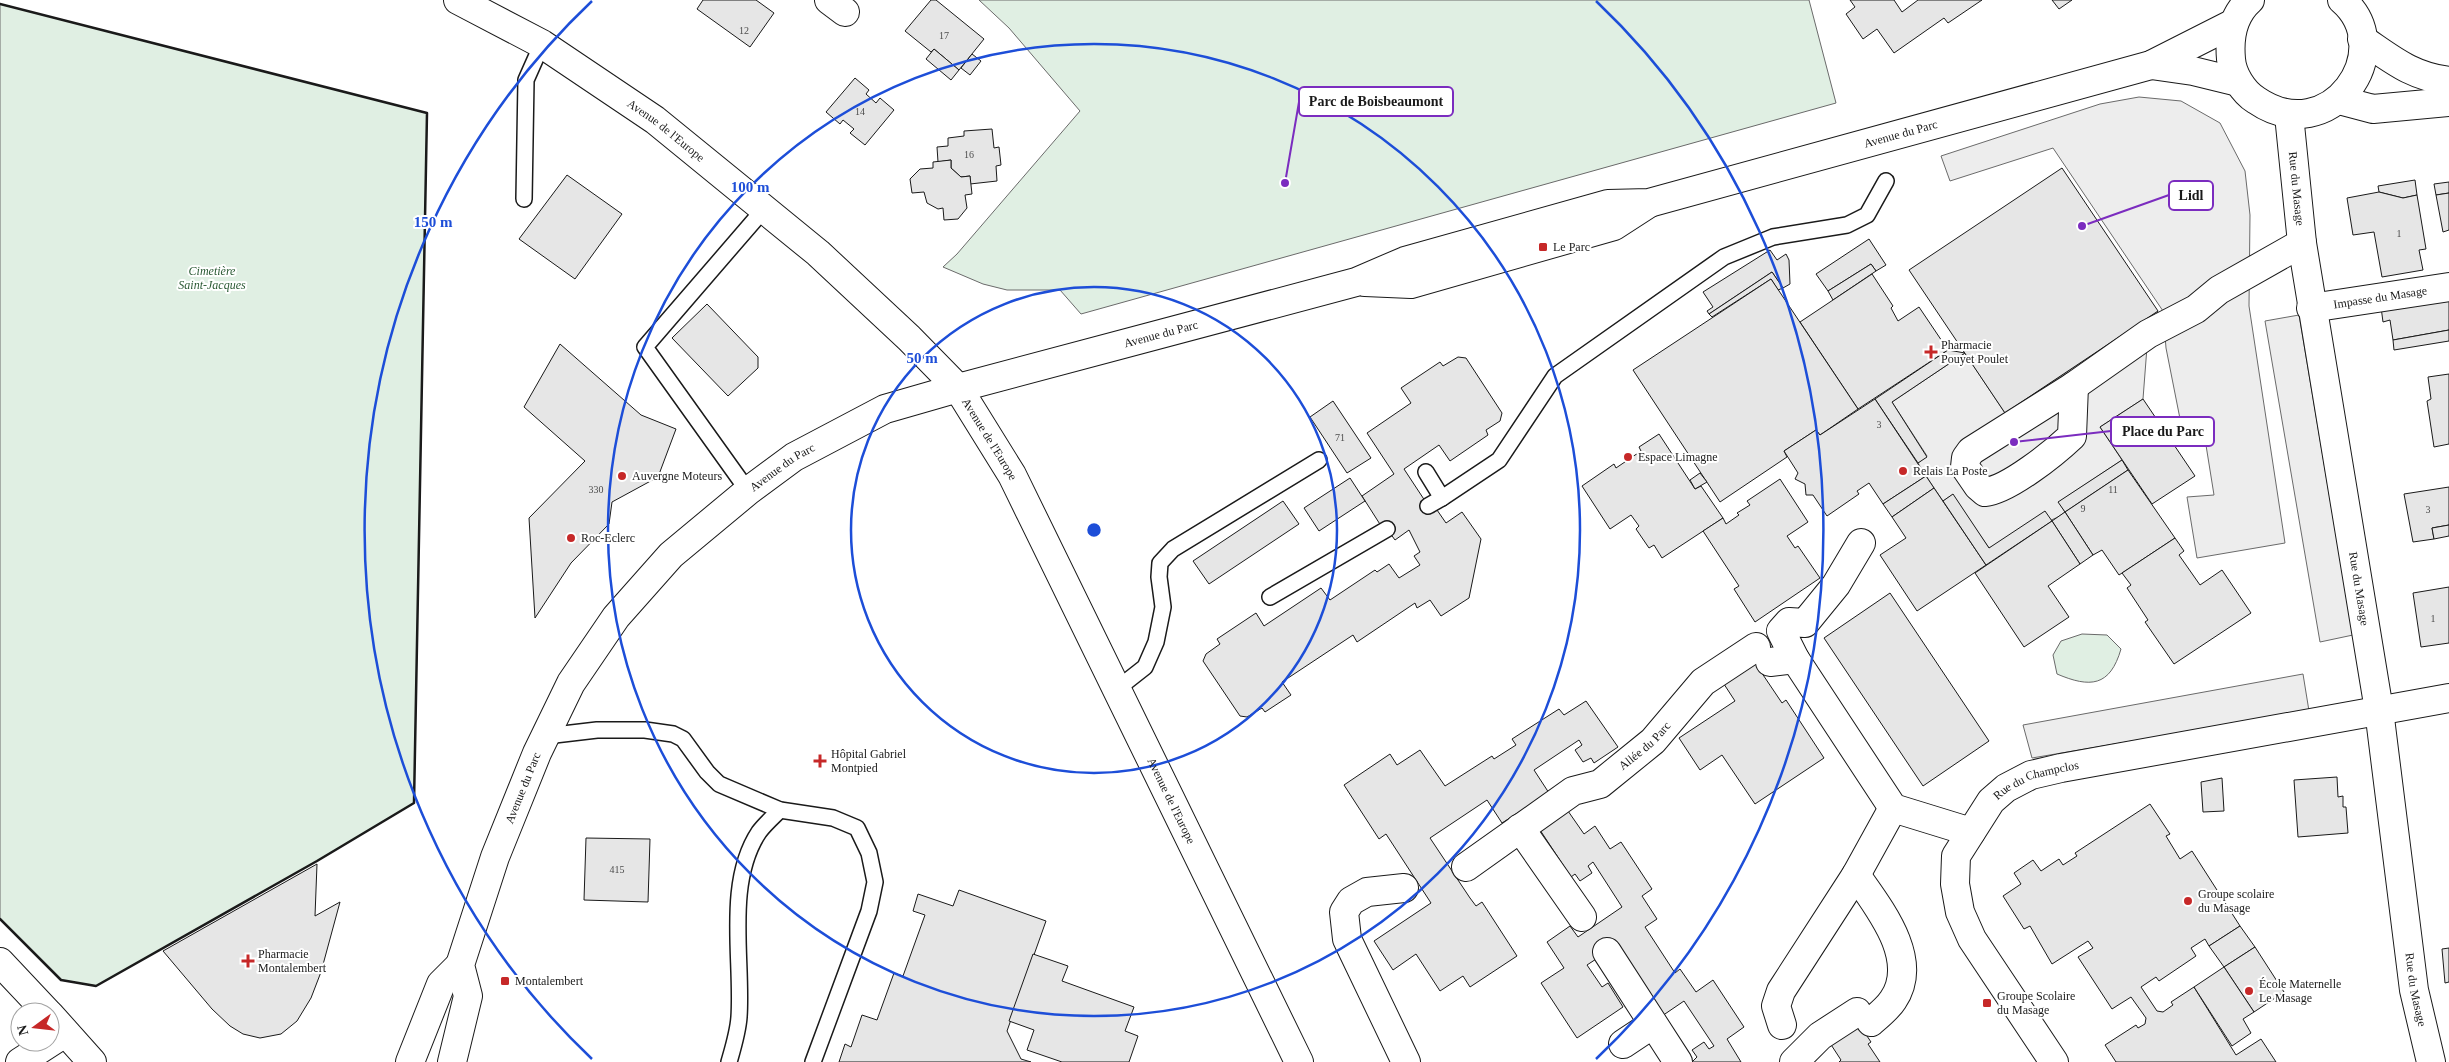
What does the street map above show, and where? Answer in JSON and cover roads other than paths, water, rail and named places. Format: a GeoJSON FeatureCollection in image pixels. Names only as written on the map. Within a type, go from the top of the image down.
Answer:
{"type":"FeatureCollection","features":[{"type":"Feature","properties":{"kind":"street","name":"Avenue de l'Europe"},"geometry":{"type":"LineString","coordinates":[[458,0],[542,44],[655,120],[765,208],[836,269],[958,388],[1012,475],[1299,1062]]}},
{"type":"Feature","properties":{"kind":"street"},"geometry":{"type":"LineString","coordinates":[[2250,0],[2244,5],[2234,23],[2230,42],[2231,63],[2238,82],[2252,98],[2263,105],[2289,115],[2306,114],[2324,109],[2339,100],[2353,83],[2362,62],[2362,40],[2358,21],[2342,0]]}},
{"type":"Feature","properties":{"kind":"street","name":"Avenue du Parc"},"geometry":{"type":"LineString","coordinates":[[410,1062],[441,984],[460,965],[495,857],[546,736],[571,683],[616,617],[671,555],[748,491],[794,457],[885,409],[1356,282],[1406,261],[1608,204],[1649,203],[2151,66],[2234,23]]}},
{"type":"Feature","properties":{"kind":"street"},"geometry":{"type":"LineString","coordinates":[[2362,40],[2410,72],[2449,81]]}},
{"type":"Feature","properties":{"kind":"street","name":"Avenue du Parc"},"geometry":{"type":"LineString","coordinates":[[2151,66],[2193,71],[2238,82]]}},
{"type":"Feature","properties":{"kind":"street"},"geometry":{"type":"LineString","coordinates":[[2339,100],[2373,109],[2449,102]]}},
{"type":"Feature","properties":{"kind":"street","name":"Rue du Masage"},"geometry":{"type":"LineString","coordinates":[[2289,115],[2302,243],[2311,308],[2379,710],[2414,990],[2431,1062]]}},
{"type":"Feature","properties":{"kind":"street"},"geometry":{"type":"LineString","coordinates":[[2074,386],[2148,334],[2196,309],[2220,290],[2302,243]]}},
{"type":"Feature","properties":{"kind":"street","name":"Impasse du Masage"},"geometry":{"type":"LineString","coordinates":[[2311,308],[2449,287]]}},
{"type":"Feature","properties":{"kind":"street"},"geometry":{"type":"LineString","coordinates":[[1861,543],[1836,585],[1805,623],[1789,622],[1781,631],[1774,656],[1893,808],[1971,832]]}},
{"type":"Feature","properties":{"kind":"street","name":"Allée du Parc"},"geometry":{"type":"LineString","coordinates":[[1466,867],[1573,791],[1600,784],[1653,741],[1703,682],[1774,656]]}},
{"type":"Feature","properties":{"kind":"street","name":"Rue du Champclos"},"geometry":{"type":"LineString","coordinates":[[2054,1062],[1972,939],[1960,912],[1955,884],[1956,856],[1991,801],[2006,788],[2031,775],[2449,698]]}},
{"type":"Feature","properties":{"kind":"street"},"geometry":{"type":"LineString","coordinates":[[1782,1025],[1776,1006],[1781,991],[1856,875],[1893,808]]}},
{"type":"Feature","properties":{"kind":"street"},"geometry":{"type":"LineString","coordinates":[[1520,828],[1582,917]]}},
{"type":"Feature","properties":{"kind":"street"},"geometry":{"type":"LineString","coordinates":[[1794,1062],[1820,1036],[1864,1017],[1893,1001],[1899,987],[1900,945],[1886,918],[1856,875]]}},
{"type":"Feature","properties":{"kind":"street"},"geometry":{"type":"LineString","coordinates":[[1404,888],[1367,892],[1351,901],[1344,912],[1347,939],[1406,1062]]}},
{"type":"Feature","properties":{"kind":"street"},"geometry":{"type":"LineString","coordinates":[[1607,952],[1678,1062]]}},
{"type":"Feature","properties":{"kind":"street"},"geometry":{"type":"LineString","coordinates":[[0,962],[38,1002]]}},
{"type":"Feature","properties":{"kind":"street"},"geometry":{"type":"LineString","coordinates":[[452,1062],[468,996],[460,965]]}},
{"type":"Feature","properties":{"kind":"street"},"geometry":{"type":"LineString","coordinates":[[1622,1044],[1653,1024]]}},
{"type":"Feature","properties":{"kind":"street"},"geometry":{"type":"LineString","coordinates":[[60,1026],[92,1062]]}},
{"type":"Feature","properties":{"kind":"street"},"geometry":{"type":"LineString","coordinates":[[20,1062],[30,1052]]}},
{"type":"Feature","properties":{"kind":"lane"},"geometry":{"type":"LineString","coordinates":[[524,199],[526,80],[542,44]]}},
{"type":"Feature","properties":{"kind":"lane"},"geometry":{"type":"LineString","coordinates":[[1428,506],[1499,460],[1555,376],[1724,257],[1773,236],[1847,225],[1867,215],[1886,181]]}},
{"type":"Feature","properties":{"kind":"lane"},"geometry":{"type":"LineString","coordinates":[[748,491],[645,347],[765,208]]}},
{"type":"Feature","properties":{"kind":"lane"},"geometry":{"type":"LineString","coordinates":[[1117,688],[1145,666],[1156,642],[1163,607],[1159,577],[1160,563],[1173,549],[1319,460]]}},
{"type":"Feature","properties":{"kind":"lane"},"geometry":{"type":"LineString","coordinates":[[1426,472],[1442,498]]}},
{"type":"Feature","properties":{"kind":"lane"},"geometry":{"type":"LineString","coordinates":[[1270,597],[1387,529]]}},
{"type":"Feature","properties":{"kind":"lane"},"geometry":{"type":"LineString","coordinates":[[546,736],[597,730],[645,730],[673,734],[683,739],[707,772],[719,784],[780,810],[833,818],[856,828],[870,854],[876,882],[869,911],[813,1062]]}},
{"type":"Feature","properties":{"kind":"lane"},"geometry":{"type":"LineString","coordinates":[[729,1062],[739,1019],[737,925],[739,894],[749,851],[760,831],[780,810]]}},
{"type":"Feature","properties":{"kind":"place","name":"Parc de Boisbeaumont"},"geometry":{"type":"Point","coordinates":[1285,183]}},
{"type":"Feature","properties":{"kind":"place","name":"Lidl"},"geometry":{"type":"Point","coordinates":[2082,226]}},
{"type":"Feature","properties":{"kind":"place","name":"Le Parc"},"geometry":{"type":"Point","coordinates":[1543,247]}},
{"type":"Feature","properties":{"kind":"place","name":"Pharmacie Pouyet Poulet"},"geometry":{"type":"Point","coordinates":[1931,352]}},
{"type":"Feature","properties":{"kind":"place","name":"Place du Parc"},"geometry":{"type":"Point","coordinates":[2014,442]}},
{"type":"Feature","properties":{"kind":"place","name":"Espace Limagne"},"geometry":{"type":"Point","coordinates":[1628,457]}},
{"type":"Feature","properties":{"kind":"place","name":"Relais La Poste"},"geometry":{"type":"Point","coordinates":[1903,471]}},
{"type":"Feature","properties":{"kind":"place","name":"Auvergne Moteurs"},"geometry":{"type":"Point","coordinates":[622,476]}},
{"type":"Feature","properties":{"kind":"place","name":"Roc-Eclerc"},"geometry":{"type":"Point","coordinates":[571,538]}},
{"type":"Feature","properties":{"kind":"place","name":"Hôpital Gabriel Montpied"},"geometry":{"type":"Point","coordinates":[820,761]}},
{"type":"Feature","properties":{"kind":"place","name":"Groupe scolaire du Masage"},"geometry":{"type":"Point","coordinates":[2188,901]}},
{"type":"Feature","properties":{"kind":"place","name":"Pharmacie Montalembert"},"geometry":{"type":"Point","coordinates":[248,961]}},
{"type":"Feature","properties":{"kind":"place","name":"Montalembert"},"geometry":{"type":"Point","coordinates":[505,981]}},
{"type":"Feature","properties":{"kind":"place","name":"École Maternelle Le Masage"},"geometry":{"type":"Point","coordinates":[2249,991]}},
{"type":"Feature","properties":{"kind":"place","name":"Groupe Scolaire du Masage"},"geometry":{"type":"Point","coordinates":[1987,1003]}},
{"type":"Feature","properties":{"kind":"park label","name":"Cimetière Saint-Jacques"},"geometry":{"type":"Point","coordinates":[212,278]}}]}
